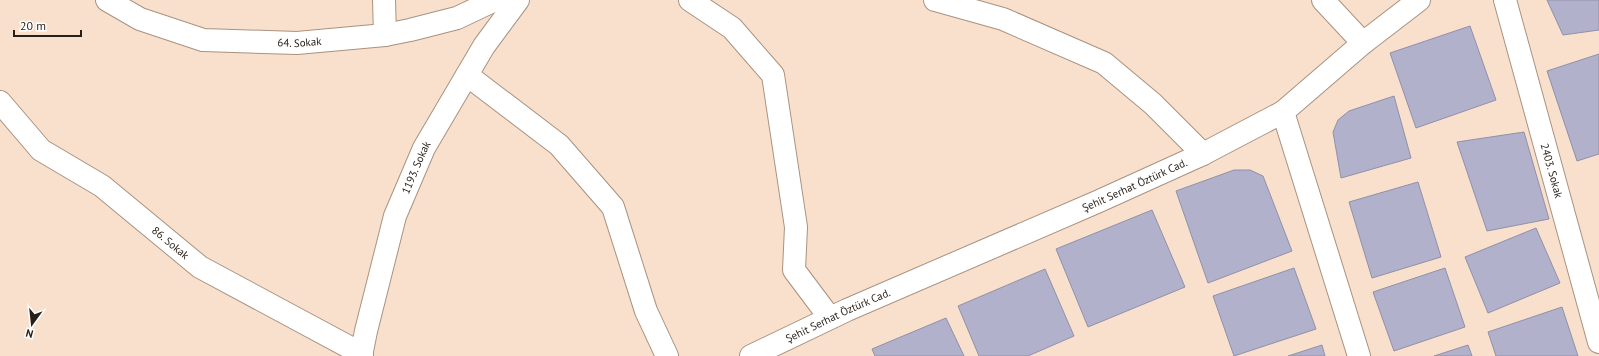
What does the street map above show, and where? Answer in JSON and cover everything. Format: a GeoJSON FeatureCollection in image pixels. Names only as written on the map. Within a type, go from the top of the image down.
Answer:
{"type":"FeatureCollection","features":[{"type":"Feature","properties":{"kind":"street","name":"64. Sokak"},"geometry":{"type":"LineString","coordinates":[[107,0],[140,19],[203,40],[297,43],[385,35],[458,18],[495,0]]}},
{"type":"Feature","properties":{"kind":"street"},"geometry":{"type":"LineString","coordinates":[[384,0],[385,35]]}},
{"type":"Feature","properties":{"kind":"street","name":"1193. Sokak"},"geometry":{"type":"LineString","coordinates":[[362,355],[395,216],[424,148],[484,46],[518,0]]}},
{"type":"Feature","properties":{"kind":"street"},"geometry":{"type":"LineString","coordinates":[[690,0],[732,28],[773,75],[796,227],[794,270],[830,318]]}},
{"type":"Feature","properties":{"kind":"street"},"geometry":{"type":"LineString","coordinates":[[935,0],[1003,19],[1104,64],[1153,104],[1203,154]]}},
{"type":"Feature","properties":{"kind":"street"},"geometry":{"type":"LineString","coordinates":[[1323,0],[1363,44]]}},
{"type":"Feature","properties":{"kind":"street","name":"Şehit Serhat Öztürk Cad."},"geometry":{"type":"LineString","coordinates":[[751,356],[830,318],[1097,202],[1203,154],[1283,112],[1363,44],[1419,0]]}},
{"type":"Feature","properties":{"kind":"street","name":"2403. Sokak"},"geometry":{"type":"LineString","coordinates":[[1505,0],[1599,342]]}},
{"type":"Feature","properties":{"kind":"street"},"geometry":{"type":"LineString","coordinates":[[467,75],[559,145],[613,207],[646,311],[667,356]]}},
{"type":"Feature","properties":{"kind":"street","name":"86. Sokak"},"geometry":{"type":"LineString","coordinates":[[0,102],[41,150],[102,186],[200,267],[362,355]]}},
{"type":"Feature","properties":{"kind":"street"},"geometry":{"type":"LineString","coordinates":[[1283,112],[1359,356]]}},
{"type":"Feature","properties":{"kind":"building"},"geometry":{"type":"Polygon","coordinates":[[[1547,0],[1599,0],[1599,30],[1563,35],[1547,0]]]}},
{"type":"Feature","properties":{"kind":"building"},"geometry":{"type":"Polygon","coordinates":[[[1470,26],[1496,100],[1416,128],[1390,53],[1470,26]]]}},
{"type":"Feature","properties":{"kind":"building"},"geometry":{"type":"Polygon","coordinates":[[[1599,54],[1599,154],[1577,161],[1547,71],[1599,54]]]}},
{"type":"Feature","properties":{"kind":"building"},"geometry":{"type":"Polygon","coordinates":[[[1394,96],[1411,158],[1341,178],[1333,132],[1338,120],[1349,111],[1394,96]]]}},
{"type":"Feature","properties":{"kind":"building"},"geometry":{"type":"Polygon","coordinates":[[[1524,132],[1549,219],[1487,231],[1457,142],[1524,132]]]}},
{"type":"Feature","properties":{"kind":"building"},"geometry":{"type":"Polygon","coordinates":[[[1234,170],[1250,170],[1263,176],[1292,251],[1208,283],[1176,191],[1234,170]]]}},
{"type":"Feature","properties":{"kind":"building"},"geometry":{"type":"Polygon","coordinates":[[[1418,182],[1441,257],[1372,278],[1349,202],[1418,182]]]}},
{"type":"Feature","properties":{"kind":"building"},"geometry":{"type":"Polygon","coordinates":[[[1152,210],[1185,287],[1088,327],[1056,249],[1152,210]]]}},
{"type":"Feature","properties":{"kind":"building"},"geometry":{"type":"Polygon","coordinates":[[[1536,228],[1560,283],[1488,313],[1465,257],[1536,228]]]}},
{"type":"Feature","properties":{"kind":"building"},"geometry":{"type":"Polygon","coordinates":[[[1294,268],[1316,329],[1234,356],[1213,296],[1294,268]]]}},
{"type":"Feature","properties":{"kind":"building"},"geometry":{"type":"Polygon","coordinates":[[[1445,268],[1465,327],[1394,351],[1373,292],[1445,268]]]}},
{"type":"Feature","properties":{"kind":"building"},"geometry":{"type":"Polygon","coordinates":[[[1045,269],[1074,336],[1028,356],[979,356],[958,306],[1045,269]]]}},
{"type":"Feature","properties":{"kind":"building"},"geometry":{"type":"Polygon","coordinates":[[[1562,307],[1578,356],[1496,356],[1488,332],[1562,307]]]}},
{"type":"Feature","properties":{"kind":"building"},"geometry":{"type":"Polygon","coordinates":[[[946,318],[964,356],[875,356],[872,349],[946,318]]]}},
{"type":"Feature","properties":{"kind":"building"},"geometry":{"type":"Polygon","coordinates":[[[1322,345],[1325,356],[1288,356],[1322,345]]]}},
{"type":"Feature","properties":{"kind":"building"},"geometry":{"type":"Polygon","coordinates":[[[1468,345],[1472,356],[1434,356],[1468,345]]]}}]}
